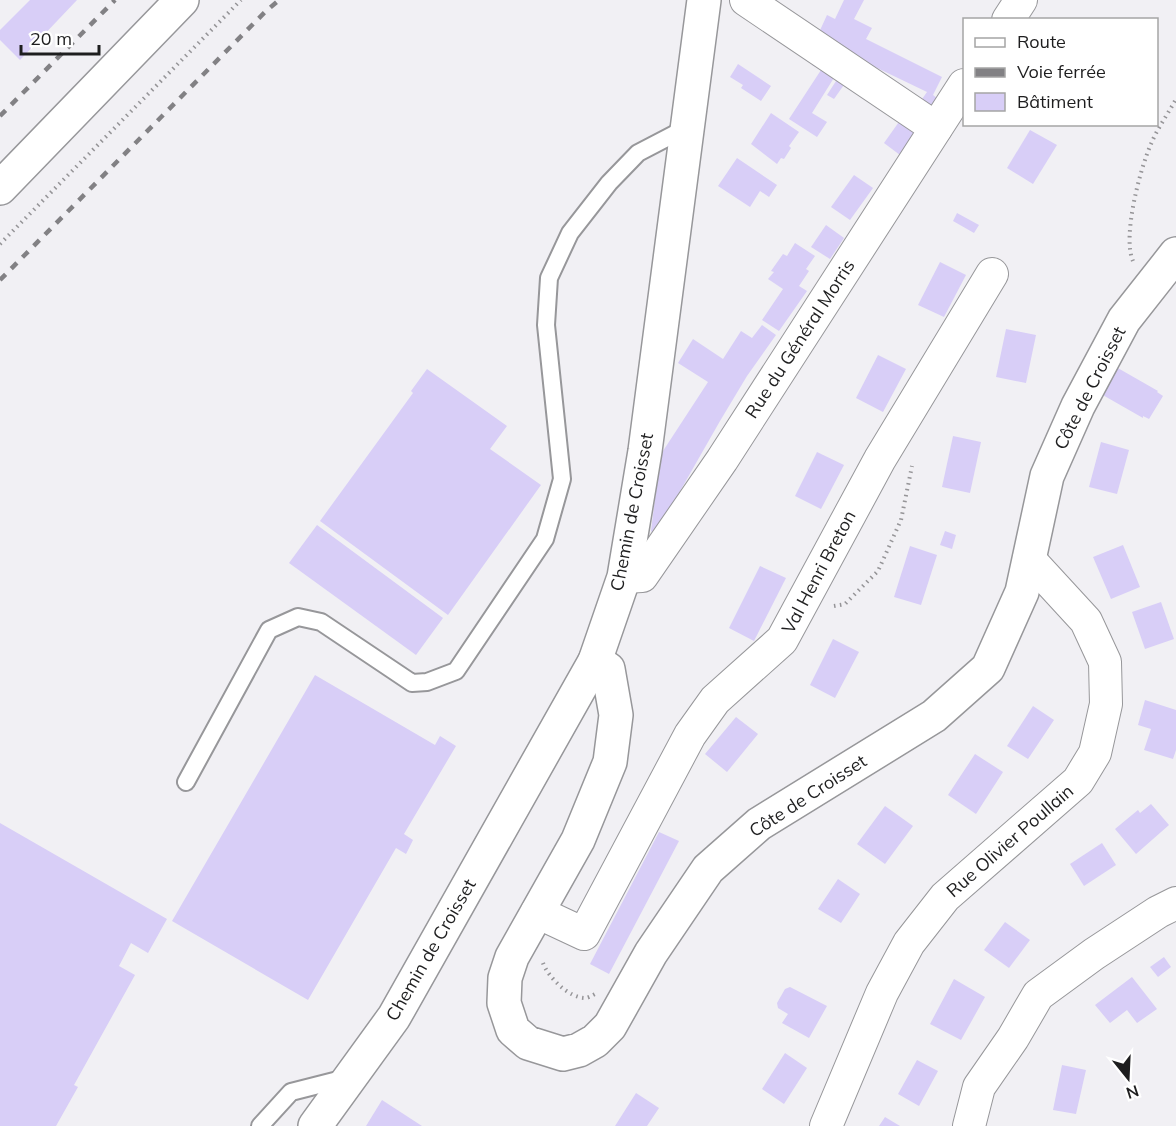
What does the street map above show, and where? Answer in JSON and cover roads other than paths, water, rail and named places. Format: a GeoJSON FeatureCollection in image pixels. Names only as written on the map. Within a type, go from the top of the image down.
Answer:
{"type":"FeatureCollection","features":[{"type":"Feature","properties":{"kind":"street"},"geometry":{"type":"LineString","coordinates":[[0,188],[182,0]]}},
{"type":"Feature","properties":{"kind":"street","name":"Chemin de Croisset"},"geometry":{"type":"LineString","coordinates":[[315,1126],[394,1017],[595,661],[624,577],[645,451],[704,0]]}},
{"type":"Feature","properties":{"kind":"street"},"geometry":{"type":"LineString","coordinates":[[746,0],[936,128]]}},
{"type":"Feature","properties":{"kind":"street"},"geometry":{"type":"LineString","coordinates":[[1009,18],[1021,0]]}},
{"type":"Feature","properties":{"kind":"street","name":"Rue du Général Morris"},"geometry":{"type":"LineString","coordinates":[[624,577],[641,576],[722,460],[963,87]]}},
{"type":"Feature","properties":{"kind":"street","name":"Côte de Croisset"},"geometry":{"type":"LineString","coordinates":[[595,661],[608,669],[616,715],[610,762],[578,840],[512,957],[505,978],[504,1003],[513,1030],[528,1043],[563,1054],[579,1050],[595,1041],[610,1026],[651,953],[708,869],[759,824],[933,716],[988,668],[1022,592],[1047,476],[1078,406],[1124,320],[1176,254]]}},
{"type":"Feature","properties":{"kind":"street","name":"Val Henri Breton"},"geometry":{"type":"LineString","coordinates":[[537,912],[584,934],[690,735],[715,700],[783,640],[880,459],[992,274]]}},
{"type":"Feature","properties":{"kind":"street","name":"Rue Olivier Poullain"},"geometry":{"type":"LineString","coordinates":[[826,1126],[882,993],[909,943],[945,897],[1078,781],[1095,753],[1106,704],[1105,662],[1086,621],[1029,559]]}},
{"type":"Feature","properties":{"kind":"street"},"geometry":{"type":"LineString","coordinates":[[969,1126],[979,1087],[1013,1038],[1038,995],[1094,954],[1158,912],[1176,903]]}},
{"type":"Feature","properties":{"kind":"lane"},"geometry":{"type":"LineString","coordinates":[[186,782],[269,630],[298,617],[321,621],[412,683],[427,682],[456,671],[545,539],[562,479],[546,325],[549,278],[570,233],[609,183],[638,153],[686,128]]}},
{"type":"Feature","properties":{"kind":"lane"},"geometry":{"type":"LineString","coordinates":[[260,1126],[291,1092],[350,1077]]}},
{"type":"Feature","properties":{"kind":"railway"},"geometry":{"type":"LineString","coordinates":[[0,116],[115,0]]}},
{"type":"Feature","properties":{"kind":"railway"},"geometry":{"type":"LineString","coordinates":[[0,280],[279,0]]}}]}
